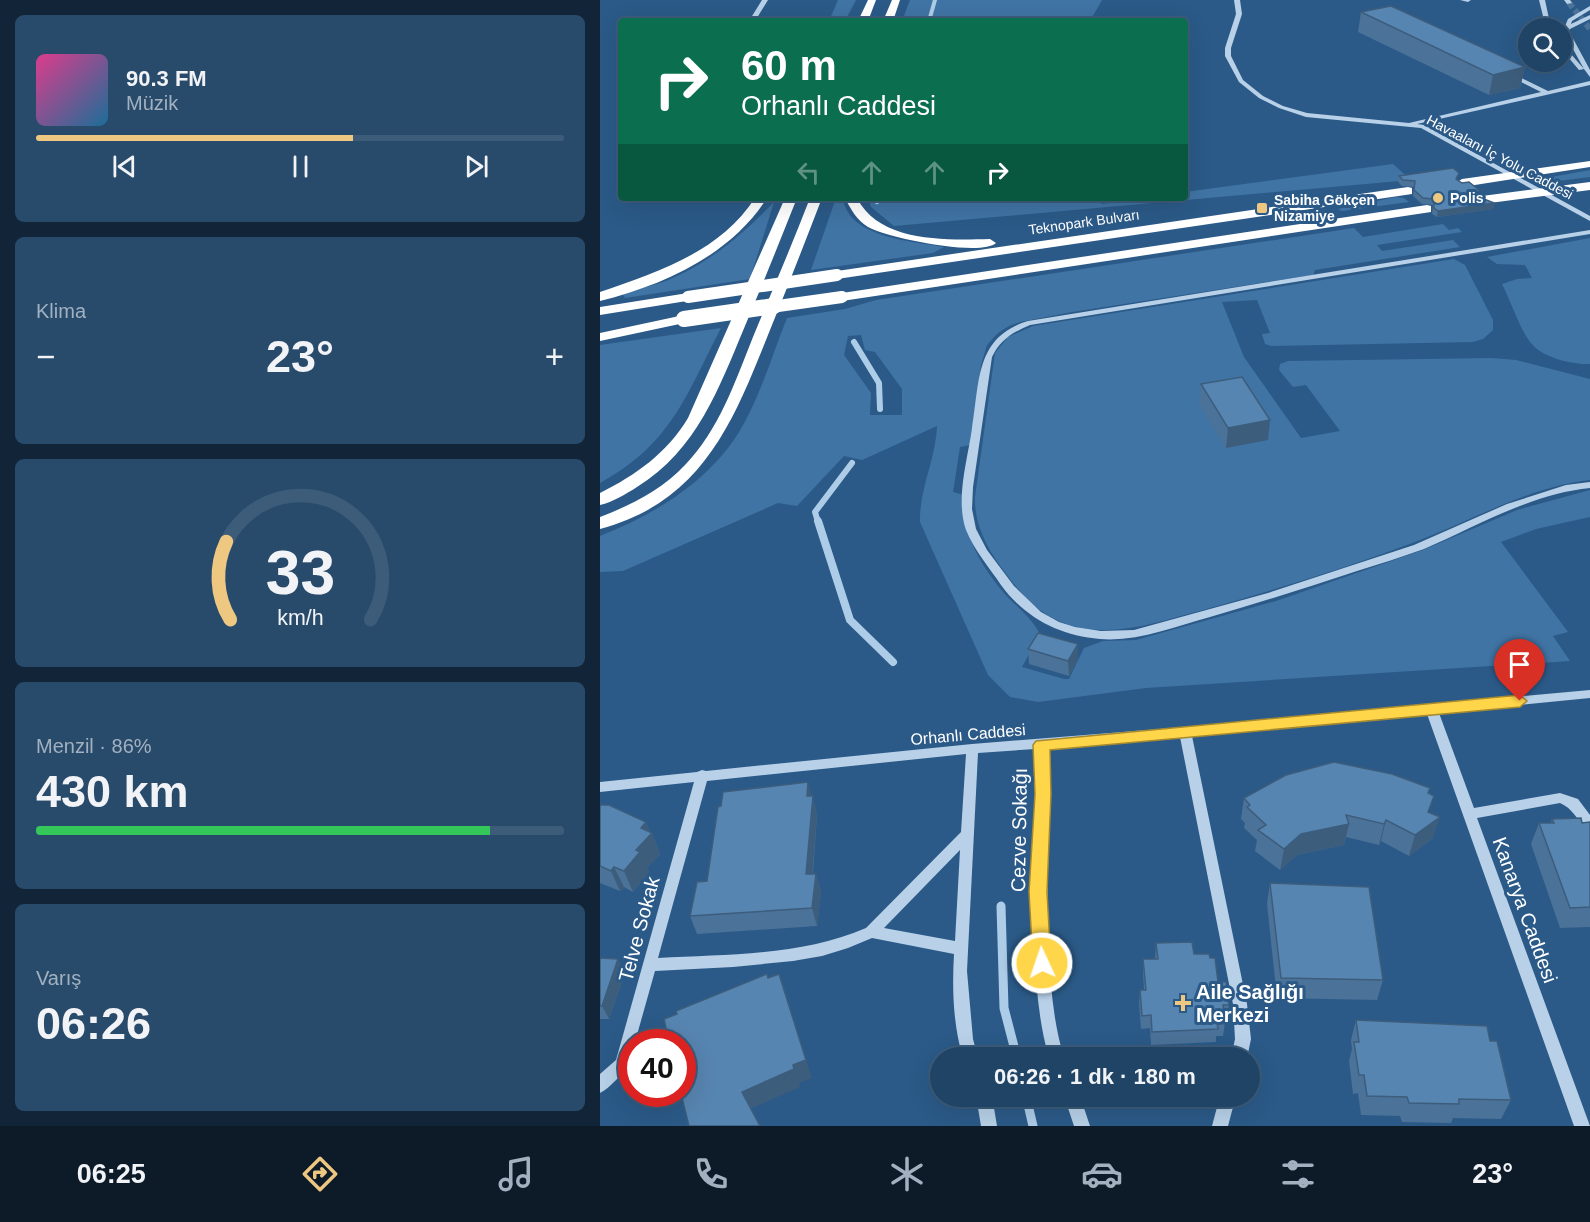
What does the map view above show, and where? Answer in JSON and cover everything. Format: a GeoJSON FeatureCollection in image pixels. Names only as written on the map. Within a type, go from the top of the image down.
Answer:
{"type":"FeatureCollection","features":[{"type":"Feature","properties":{"kind":"highway"},"geometry":{"type":"LineString","coordinates":[[863,18],[872,0]]}},
{"type":"Feature","properties":{"kind":"highway"},"geometry":{"type":"LineString","coordinates":[[1462,183],[1590,164]]}},
{"type":"Feature","properties":{"kind":"highway"},"geometry":{"type":"LineString","coordinates":[[1482,200],[1590,186]]}},
{"type":"Feature","properties":{"kind":"highway","name":"Teknopark Bulvarı"},"geometry":{"type":"LineString","coordinates":[[600,311],[1408,191]]}},
{"type":"Feature","properties":{"kind":"highway"},"geometry":{"type":"LineString","coordinates":[[600,297],[669,273],[722,242],[754,212],[760,201]]}},
{"type":"Feature","properties":{"kind":"highway"},"geometry":{"type":"LineString","coordinates":[[600,500],[657,466],[691,426],[736,332],[790,201]]}},
{"type":"Feature","properties":{"kind":"highway"},"geometry":{"type":"LineString","coordinates":[[600,523],[632,509],[672,486],[690,471],[718,433],[815,201]]}},
{"type":"Feature","properties":{"kind":"highway"},"geometry":{"type":"LineString","coordinates":[[853,201],[860,214],[872,223],[899,235],[931,241],[993,243],[1107,230],[1153,228]]}},
{"type":"Feature","properties":{"kind":"highway"},"geometry":{"type":"LineString","coordinates":[[600,331],[1427,209]]}},
{"type":"Feature","properties":{"kind":"highway"},"geometry":{"type":"LineString","coordinates":[[600,337],[684,319]]}},
{"type":"Feature","properties":{"kind":"street"},"geometry":{"type":"LineString","coordinates":[[754,18],[765,0]]}},
{"type":"Feature","properties":{"kind":"street","name":"Havaalanı İç Yolu Caddesi"},"geometry":{"type":"LineString","coordinates":[[1238,0],[1239,14],[1228,48],[1228,56],[1236,74],[1250,89],[1271,103],[1306,115],[1410,123],[1422,126],[1590,219]]}},
{"type":"Feature","properties":{"kind":"street"},"geometry":{"type":"LineString","coordinates":[[1463,0],[1468,0]]}},
{"type":"Feature","properties":{"kind":"street"},"geometry":{"type":"LineString","coordinates":[[1542,0],[1546,18]]}},
{"type":"Feature","properties":{"kind":"street"},"geometry":{"type":"LineString","coordinates":[[1572,18],[1590,8]]}},
{"type":"Feature","properties":{"kind":"street"},"geometry":{"type":"LineString","coordinates":[[1572,26],[1590,16]]}},
{"type":"Feature","properties":{"kind":"street"},"geometry":{"type":"LineString","coordinates":[[1572,43],[1590,77]]}},
{"type":"Feature","properties":{"kind":"street"},"geometry":{"type":"LineString","coordinates":[[1572,58],[1590,77]]}},
{"type":"Feature","properties":{"kind":"street"},"geometry":{"type":"LineString","coordinates":[[1499,69],[1546,92]]}},
{"type":"Feature","properties":{"kind":"street"},"geometry":{"type":"LineString","coordinates":[[1410,123],[1590,83]]}},
{"type":"Feature","properties":{"kind":"street"},"geometry":{"type":"LineString","coordinates":[[1590,232],[1028,323],[1012,330],[993,345],[988,357],[968,487],[967,509],[971,529],[982,550],[1010,589],[1037,615],[1055,625],[1075,630],[1101,634],[1134,634],[1271,596],[1418,547],[1511,506],[1569,488],[1590,485]]}},
{"type":"Feature","properties":{"kind":"street","name":"Orhanlı Caddesi"},"geometry":{"type":"LineString","coordinates":[[600,787],[972,749],[1041,745],[1590,694]]}},
{"type":"Feature","properties":{"kind":"street","name":"Kanarya Caddesi"},"geometry":{"type":"LineString","coordinates":[[1431,707],[1582,1126]]}},
{"type":"Feature","properties":{"kind":"street"},"geometry":{"type":"LineString","coordinates":[[1185,732],[1240,1004],[1243,1039],[1241,1047]]}},
{"type":"Feature","properties":{"kind":"street","name":"Cezve Sokağı"},"geometry":{"type":"LineString","coordinates":[[1041,745],[1043,794],[1038,892],[1043,987],[1055,1047]]}},
{"type":"Feature","properties":{"kind":"street"},"geometry":{"type":"LineString","coordinates":[[968,1047],[965,1039],[961,949],[972,749]]}},
{"type":"Feature","properties":{"kind":"street","name":"Telve Sokak"},"geometry":{"type":"LineString","coordinates":[[600,1085],[622,1064],[702,775]]}},
{"type":"Feature","properties":{"kind":"street"},"geometry":{"type":"LineString","coordinates":[[1469,814],[1560,798],[1573,802],[1590,824]]}},
{"type":"Feature","properties":{"kind":"street"},"geometry":{"type":"LineString","coordinates":[[650,964],[768,957],[828,949],[856,940],[871,932],[968,834]]}},
{"type":"Feature","properties":{"kind":"street"},"geometry":{"type":"LineString","coordinates":[[871,932],[961,949]]}},
{"type":"Feature","properties":{"kind":"street"},"geometry":{"type":"LineString","coordinates":[[986,1107],[990,1126]]}},
{"type":"Feature","properties":{"kind":"street"},"geometry":{"type":"LineString","coordinates":[[1076,1107],[1082,1126]]}},
{"type":"Feature","properties":{"kind":"street"},"geometry":{"type":"LineString","coordinates":[[1220,1126],[1225,1107]]}},
{"type":"Feature","properties":{"kind":"shaded area"},"geometry":{"type":"Polygon","coordinates":[[[838,0],[856,0],[847,18],[830,18],[838,0]]]}},
{"type":"Feature","properties":{"kind":"shaded area"},"geometry":{"type":"Polygon","coordinates":[[[910,0],[1102,0],[1092,18],[903,18],[910,0]]]}},
{"type":"Feature","properties":{"kind":"shaded area"},"geometry":{"type":"Polygon","coordinates":[[[1393,164],[1411,180],[1188,200],[1188,192],[1393,164]]]}},
{"type":"Feature","properties":{"kind":"shaded area"},"geometry":{"type":"Polygon","coordinates":[[[1590,170],[1590,177],[1542,183],[1535,180],[1590,170]]]}},
{"type":"Feature","properties":{"kind":"shaded area"},"geometry":{"type":"Polygon","coordinates":[[[1396,197],[1404,198],[1409,202],[1342,211],[1338,209],[1396,197]]]}},
{"type":"Feature","properties":{"kind":"shaded area"},"geometry":{"type":"Polygon","coordinates":[[[835,201],[844,201],[847,211],[856,222],[869,230],[899,239],[944,247],[933,253],[811,270],[835,201]]]}},
{"type":"Feature","properties":{"kind":"shaded area"},"geometry":{"type":"Polygon","coordinates":[[[869,201],[1100,201],[1102,204],[1123,201],[1175,201],[894,226],[871,207],[869,201]]]}},
{"type":"Feature","properties":{"kind":"shaded area"},"geometry":{"type":"Polygon","coordinates":[[[774,202],[750,279],[625,298],[622,293],[669,280],[703,262],[752,224],[774,202]]]}},
{"type":"Feature","properties":{"kind":"shaded area"},"geometry":{"type":"Polygon","coordinates":[[[1443,224],[1449,230],[1458,228],[1462,232],[1377,245],[1382,251],[1453,240],[1460,247],[1315,270],[1313,275],[1020,322],[998,333],[987,345],[981,365],[970,445],[960,447],[953,492],[964,495],[966,523],[979,558],[1003,592],[1032,622],[1040,634],[1022,667],[1069,679],[1084,648],[1103,641],[1136,640],[1276,601],[1423,550],[1517,510],[1590,490],[1590,517],[1536,529],[1501,542],[1568,632],[1553,636],[1570,661],[1146,688],[1038,702],[1010,697],[988,675],[920,522],[922,498],[934,450],[937,426],[862,460],[844,456],[797,506],[778,503],[623,571],[600,572],[600,536],[670,501],[701,477],[728,448],[747,418],[762,385],[787,318],[845,309],[876,300],[1354,228],[1363,237],[1443,224]],[[861,335],[848,336],[844,355],[871,393],[870,415],[902,415],[902,389],[875,352],[865,350],[861,335]]]}},
{"type":"Feature","properties":{"kind":"shaded area"},"geometry":{"type":"Polygon","coordinates":[[[1590,238],[1590,364],[1583,364],[1551,357],[1532,344],[1502,284],[1517,279],[1532,278],[1525,265],[1497,264],[1487,257],[1590,238]]]}},
{"type":"Feature","properties":{"kind":"shaded area"},"geometry":{"type":"Polygon","coordinates":[[[1454,259],[1465,265],[1493,320],[1493,330],[1483,339],[1473,342],[1271,346],[1265,344],[1262,334],[1270,333],[1257,300],[1222,302],[1244,357],[1301,438],[1340,431],[1306,385],[1293,387],[1279,370],[1280,364],[1288,361],[1492,358],[1516,360],[1590,379],[1590,480],[1523,497],[1363,561],[1230,602],[1137,627],[1086,629],[1050,617],[1027,599],[994,557],[980,528],[975,497],[995,353],[1008,337],[1033,326],[1454,259]]]}},
{"type":"Feature","properties":{"kind":"shaded area"},"geometry":{"type":"Polygon","coordinates":[[[721,328],[686,397],[660,435],[624,468],[600,483],[600,345],[721,328]]]}},
{"type":"Feature","properties":{"kind":"building"},"geometry":{"type":"Polygon","coordinates":[[[1391,6],[1518,64],[1518,69],[1493,75],[1361,12],[1391,6]]]}},
{"type":"Feature","properties":{"kind":"building"},"geometry":{"type":"Polygon","coordinates":[[[1453,168],[1459,173],[1456,179],[1462,183],[1469,182],[1479,190],[1476,196],[1494,203],[1438,211],[1434,208],[1434,199],[1423,198],[1414,190],[1415,181],[1403,180],[1399,176],[1453,168]]]}},
{"type":"Feature","properties":{"kind":"building"},"geometry":{"type":"Polygon","coordinates":[[[1242,377],[1270,420],[1228,428],[1201,384],[1242,377]]]}},
{"type":"Feature","properties":{"kind":"building"},"geometry":{"type":"Polygon","coordinates":[[[1038,633],[1078,644],[1068,661],[1028,649],[1038,633]]]}},
{"type":"Feature","properties":{"kind":"building"},"geometry":{"type":"Polygon","coordinates":[[[1334,762],[1392,774],[1430,788],[1428,793],[1434,796],[1428,812],[1440,817],[1415,835],[1386,820],[1384,824],[1346,815],[1349,824],[1301,834],[1284,849],[1258,830],[1266,825],[1247,807],[1250,805],[1244,798],[1286,775],[1334,762]]]}},
{"type":"Feature","properties":{"kind":"building"},"geometry":{"type":"Polygon","coordinates":[[[808,782],[807,796],[813,796],[806,874],[816,874],[812,908],[690,916],[697,882],[707,881],[718,807],[721,806],[723,792],[808,782]]]}},
{"type":"Feature","properties":{"kind":"building"},"geometry":{"type":"Polygon","coordinates":[[[600,805],[609,805],[646,822],[641,828],[652,833],[636,850],[640,852],[624,871],[614,867],[611,871],[600,866],[600,805]]]}},
{"type":"Feature","properties":{"kind":"building"},"geometry":{"type":"Polygon","coordinates":[[[1581,818],[1582,823],[1590,822],[1590,907],[1570,908],[1539,823],[1554,823],[1552,819],[1581,818]]]}},
{"type":"Feature","properties":{"kind":"building"},"geometry":{"type":"Polygon","coordinates":[[[1270,883],[1369,887],[1383,980],[1281,978],[1270,883]]]}},
{"type":"Feature","properties":{"kind":"building"},"geometry":{"type":"Polygon","coordinates":[[[1192,942],[1194,954],[1209,954],[1210,958],[1215,958],[1218,982],[1226,982],[1229,1005],[1223,1005],[1225,1023],[1217,1023],[1218,1029],[1152,1032],[1151,1015],[1142,1016],[1140,990],[1146,990],[1143,959],[1158,959],[1156,943],[1192,942]]]}},
{"type":"Feature","properties":{"kind":"building"},"geometry":{"type":"Polygon","coordinates":[[[600,958],[618,959],[602,1006],[600,1006],[600,958]]]}},
{"type":"Feature","properties":{"kind":"building"},"geometry":{"type":"Polygon","coordinates":[[[767,974],[768,978],[779,974],[806,1060],[793,1065],[794,1069],[742,1092],[760,1126],[689,1126],[684,1107],[696,1107],[696,1029],[666,1029],[664,1019],[677,1014],[676,1011],[767,974]]]}},
{"type":"Feature","properties":{"kind":"building"},"geometry":{"type":"Polygon","coordinates":[[[1356,1020],[1487,1026],[1490,1041],[1497,1041],[1511,1100],[1459,1099],[1459,1104],[1409,1103],[1407,1097],[1367,1096],[1364,1075],[1359,1075],[1354,1042],[1359,1042],[1356,1020]]]}},
{"type":"Feature","properties":{"kind":"waterway"},"geometry":{"type":"LineString","coordinates":[[930,18],[935,0]]}},
{"type":"Feature","properties":{"kind":"waterway"},"geometry":{"type":"LineString","coordinates":[[854,342],[879,383],[880,409]]}},
{"type":"Feature","properties":{"kind":"waterway"},"geometry":{"type":"LineString","coordinates":[[818,522],[815,512],[852,463]]}},
{"type":"Feature","properties":{"kind":"waterway"},"geometry":{"type":"LineString","coordinates":[[818,521],[850,620],[893,662]]}},
{"type":"Feature","properties":{"kind":"waterway"},"geometry":{"type":"LineString","coordinates":[[1001,906],[1004,1008],[1014,1047]]}},
{"type":"Feature","properties":{"kind":"waterway"},"geometry":{"type":"LineString","coordinates":[[1029,1107],[1033,1126]]}},
{"type":"Feature","properties":{"kind":"tunnel"},"geometry":{"type":"LineString","coordinates":[[1569,3],[1590,29]]}},
{"type":"Feature","properties":{"kind":"place","name":"Polis"},"geometry":{"type":"Point","coordinates":[1438,198]}},
{"type":"Feature","properties":{"kind":"place","name":"Sabiha Gökçen Nizamiye"},"geometry":{"type":"Point","coordinates":[1262,208]}},
{"type":"Feature","properties":{"kind":"place","name":"Aile Sağlığı Merkezi"},"geometry":{"type":"Point","coordinates":[1183,1003]}},
{"type":"Feature","properties":{"kind":"route"},"geometry":{"type":"LineString","coordinates":[[1042,963],[1038,892],[1043,794],[1041,745],[1431,707],[1520,701]]}}]}
